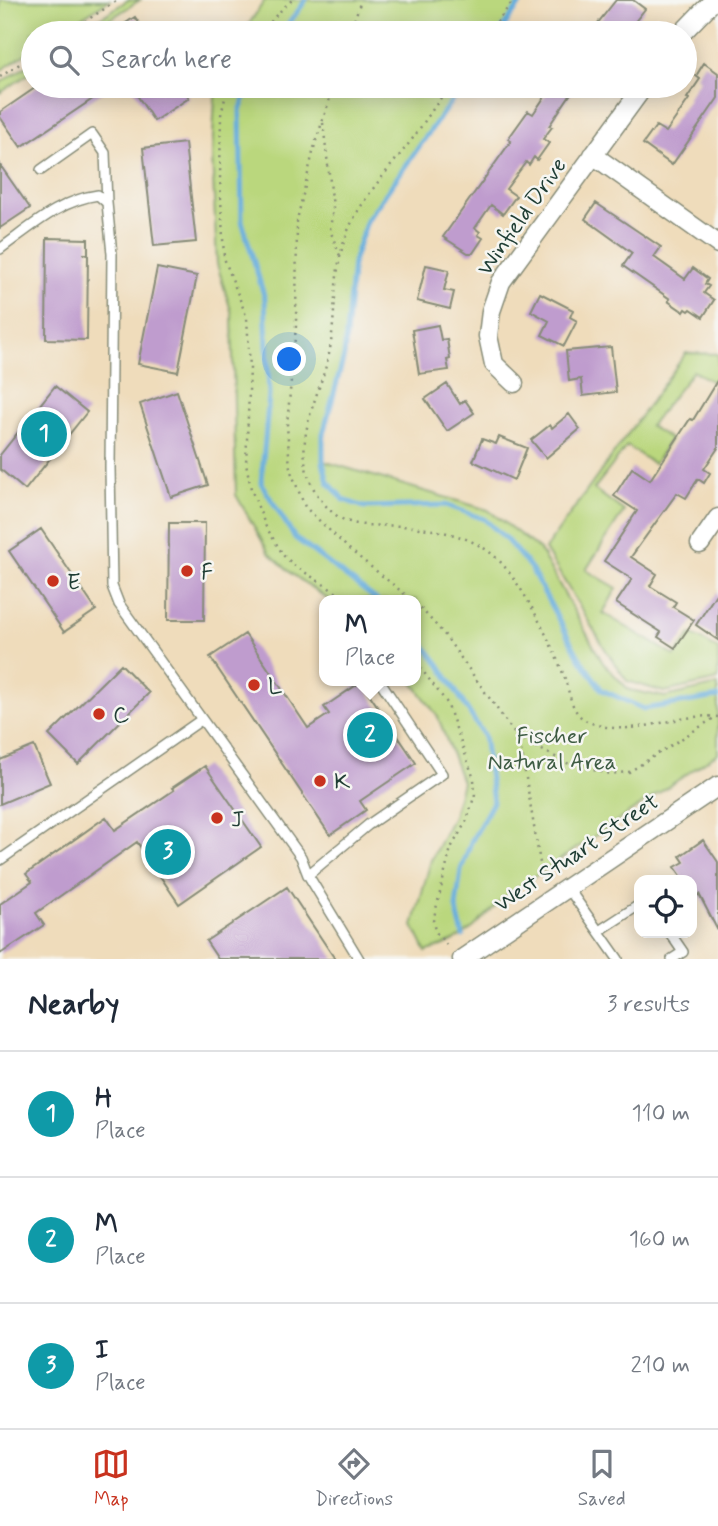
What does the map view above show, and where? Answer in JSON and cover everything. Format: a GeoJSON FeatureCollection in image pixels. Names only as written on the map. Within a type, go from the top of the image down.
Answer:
{"type":"FeatureCollection","features":[{"type":"Feature","properties":{"kind":"street"},"geometry":{"type":"LineString","coordinates":[[694,21],[714,0]]}},
{"type":"Feature","properties":{"kind":"street","name":"Winfield Drive"},"geometry":{"type":"LineString","coordinates":[[514,383],[494,363],[488,336],[491,311],[501,282],[635,98]]}},
{"type":"Feature","properties":{"kind":"street"},"geometry":{"type":"LineString","coordinates":[[593,155],[718,244]]}},
{"type":"Feature","properties":{"kind":"street"},"geometry":{"type":"LineString","coordinates":[[700,544],[718,517]]}},
{"type":"Feature","properties":{"kind":"street","name":"West Stuart Street"},"geometry":{"type":"LineString","coordinates":[[456,953],[568,888],[718,786]]}},
{"type":"Feature","properties":{"kind":"lane"},"geometry":{"type":"LineString","coordinates":[[41,170],[92,134],[105,153],[112,254],[112,586],[119,604],[301,857],[308,875],[359,959]]}},
{"type":"Feature","properties":{"kind":"lane"},"geometry":{"type":"LineString","coordinates":[[0,249],[61,206],[82,197],[98,195],[107,204]]}},
{"type":"Feature","properties":{"kind":"lane"},"geometry":{"type":"LineString","coordinates":[[308,875],[368,825],[442,774],[383,686]]}},
{"type":"Feature","properties":{"kind":"lane"},"geometry":{"type":"LineString","coordinates":[[0,860],[201,720]]}},
{"type":"Feature","properties":{"kind":"lane"},"geometry":{"type":"LineString","coordinates":[[568,888],[618,959]]}},
{"type":"Feature","properties":{"kind":"lane"},"geometry":{"type":"LineString","coordinates":[[599,931],[634,908]]}},
{"type":"Feature","properties":{"kind":"lane"},"geometry":{"type":"LineString","coordinates":[[672,959],[682,952],[673,938]]}},
{"type":"Feature","properties":{"kind":"path"},"geometry":{"type":"LineString","coordinates":[[86,21],[118,0]]}},
{"type":"Feature","properties":{"kind":"path"},"geometry":{"type":"LineString","coordinates":[[272,21],[292,0]]}},
{"type":"Feature","properties":{"kind":"path"},"geometry":{"type":"LineString","coordinates":[[355,21],[361,0]]}},
{"type":"Feature","properties":{"kind":"path"},"geometry":{"type":"LineString","coordinates":[[497,21],[514,0]]}},
{"type":"Feature","properties":{"kind":"path"},"geometry":{"type":"LineString","coordinates":[[0,77],[21,63]]}},
{"type":"Feature","properties":{"kind":"path"},"geometry":{"type":"LineString","coordinates":[[225,98],[221,115],[223,151],[220,179],[224,258],[247,318],[250,368],[246,463],[251,489],[265,527],[284,556],[340,595]]}},
{"type":"Feature","properties":{"kind":"path"},"geometry":{"type":"LineString","coordinates":[[330,98],[297,220],[296,326],[287,425],[290,469],[305,507],[349,549],[405,595]]}},
{"type":"Feature","properties":{"kind":"path"},"geometry":{"type":"LineString","coordinates":[[441,98],[374,186],[350,226],[340,256],[329,351],[307,425],[305,465],[313,489],[332,513],[353,525],[401,526],[443,531],[476,542],[494,556],[519,587],[547,638],[576,711],[585,721],[624,729],[697,716],[717,717]]}},
{"type":"Feature","properties":{"kind":"path"},"geometry":{"type":"LineString","coordinates":[[323,119],[333,207],[330,230],[340,256]]}},
{"type":"Feature","properties":{"kind":"path"},"geometry":{"type":"LineString","coordinates":[[421,609],[444,634],[517,737],[541,869],[545,877]]}},
{"type":"Feature","properties":{"kind":"path"},"geometry":{"type":"LineString","coordinates":[[421,670],[447,703],[474,779],[475,794],[467,820],[451,848],[433,921],[435,931],[456,953]]}},
{"type":"Feature","properties":{"kind":"path"},"geometry":{"type":"LineString","coordinates":[[517,737],[569,764],[610,774],[628,772],[717,717]]}},
{"type":"Feature","properties":{"kind":"green space"},"geometry":{"type":"Polygon","coordinates":[[[0,0],[109,0],[77,21],[21,21],[21,57],[0,71],[0,0]]]}},
{"type":"Feature","properties":{"kind":"green space"},"geometry":{"type":"Polygon","coordinates":[[[128,0],[140,0],[107,21],[96,21],[128,0]]]}},
{"type":"Feature","properties":{"kind":"green space"},"geometry":{"type":"Polygon","coordinates":[[[265,0],[523,0],[508,21],[251,21],[265,0]]]}},
{"type":"Feature","properties":{"kind":"green space"},"geometry":{"type":"Polygon","coordinates":[[[21,70],[21,79],[0,93],[0,83],[21,70]]]}},
{"type":"Feature","properties":{"kind":"green space","name":"Fischer Natural Area"},"geometry":{"type":"Polygon","coordinates":[[[215,98],[454,98],[367,221],[353,262],[344,356],[323,434],[323,461],[488,510],[540,550],[603,663],[629,690],[665,697],[718,685],[718,753],[506,896],[473,928],[454,941],[426,952],[413,926],[431,860],[453,816],[462,782],[438,717],[416,686],[421,686],[421,595],[322,595],[292,574],[269,553],[236,495],[232,314],[217,264],[212,155],[215,98]]]}},
{"type":"Feature","properties":{"kind":"green space"},"geometry":{"type":"Polygon","coordinates":[[[686,353],[718,354],[718,385],[693,371],[650,426],[670,439],[654,464],[627,446],[594,489],[624,511],[586,570],[617,588],[603,613],[675,656],[691,634],[718,649],[718,680],[664,692],[627,681],[545,549],[686,353]]]}},
{"type":"Feature","properties":{"kind":"building"},"geometry":{"type":"Polygon","coordinates":[[[616,0],[633,0],[645,9],[636,21],[599,21],[616,0]]]}},
{"type":"Feature","properties":{"kind":"building"},"geometry":{"type":"Polygon","coordinates":[[[704,63],[718,73],[718,98],[672,165],[643,144],[656,126],[666,132],[689,99],[687,98],[697,98],[697,83],[700,79],[697,74],[704,63]]]}},
{"type":"Feature","properties":{"kind":"building"},"geometry":{"type":"Polygon","coordinates":[[[21,98],[94,98],[21,147],[0,117],[0,112],[21,98]]]}},
{"type":"Feature","properties":{"kind":"building"},"geometry":{"type":"Polygon","coordinates":[[[139,98],[189,98],[154,121],[139,98]]]}},
{"type":"Feature","properties":{"kind":"building"},"geometry":{"type":"Polygon","coordinates":[[[544,98],[568,98],[543,139],[549,143],[537,160],[534,157],[529,165],[526,162],[506,189],[516,196],[503,214],[491,205],[475,228],[483,238],[473,253],[468,253],[443,237],[511,141],[508,139],[528,111],[533,114],[544,98]]]}},
{"type":"Feature","properties":{"kind":"building"},"geometry":{"type":"Polygon","coordinates":[[[185,143],[196,242],[154,246],[143,148],[185,143]]]}},
{"type":"Feature","properties":{"kind":"building"},"geometry":{"type":"Polygon","coordinates":[[[0,165],[30,208],[0,228],[0,165]]]}},
{"type":"Feature","properties":{"kind":"building"},"geometry":{"type":"Polygon","coordinates":[[[596,203],[661,247],[654,257],[685,279],[693,268],[708,279],[705,284],[709,286],[704,293],[714,300],[703,317],[691,309],[684,312],[623,266],[632,253],[585,219],[596,203]]]}},
{"type":"Feature","properties":{"kind":"building"},"geometry":{"type":"Polygon","coordinates":[[[47,238],[88,239],[88,254],[83,254],[88,255],[87,340],[46,339],[47,238]]]}},
{"type":"Feature","properties":{"kind":"building"},"geometry":{"type":"Polygon","coordinates":[[[426,265],[449,270],[444,290],[454,292],[450,309],[417,301],[426,265]]]}},
{"type":"Feature","properties":{"kind":"building"},"geometry":{"type":"Polygon","coordinates":[[[157,268],[197,276],[178,372],[138,364],[157,268]]]}},
{"type":"Feature","properties":{"kind":"building"},"geometry":{"type":"Polygon","coordinates":[[[540,293],[573,310],[570,317],[577,321],[564,346],[542,335],[549,321],[531,311],[540,293]]]}},
{"type":"Feature","properties":{"kind":"building"},"geometry":{"type":"Polygon","coordinates":[[[438,325],[441,340],[447,339],[449,370],[419,374],[412,330],[438,325]]]}},
{"type":"Feature","properties":{"kind":"building"},"geometry":{"type":"Polygon","coordinates":[[[611,347],[616,392],[583,396],[581,379],[569,381],[566,351],[611,347]]]}},
{"type":"Feature","properties":{"kind":"building"},"geometry":{"type":"Polygon","coordinates":[[[718,379],[718,448],[704,469],[710,473],[704,483],[698,479],[686,498],[677,493],[631,557],[657,574],[650,586],[676,602],[673,607],[694,620],[675,648],[658,637],[661,632],[616,603],[632,579],[604,561],[637,511],[614,496],[632,468],[650,480],[690,419],[693,420],[718,379]]]}},
{"type":"Feature","properties":{"kind":"building"},"geometry":{"type":"Polygon","coordinates":[[[447,384],[460,404],[465,400],[474,413],[447,431],[425,399],[447,384]]]}},
{"type":"Feature","properties":{"kind":"building"},"geometry":{"type":"Polygon","coordinates":[[[55,386],[87,412],[25,490],[0,469],[0,455],[55,386]]]}},
{"type":"Feature","properties":{"kind":"building"},"geometry":{"type":"Polygon","coordinates":[[[177,391],[208,485],[171,497],[140,404],[177,391]]]}},
{"type":"Feature","properties":{"kind":"building"},"geometry":{"type":"Polygon","coordinates":[[[569,414],[580,429],[546,458],[531,440],[569,414]]]}},
{"type":"Feature","properties":{"kind":"building"},"geometry":{"type":"Polygon","coordinates":[[[499,437],[527,448],[514,480],[473,461],[482,439],[496,444],[499,437]]]}},
{"type":"Feature","properties":{"kind":"building","name":"F"},"geometry":{"type":"Polygon","coordinates":[[[169,523],[205,523],[204,620],[168,620],[169,523]]]}},
{"type":"Feature","properties":{"kind":"building","name":"E"},"geometry":{"type":"Polygon","coordinates":[[[41,529],[96,610],[64,632],[9,551],[41,529]]]}},
{"type":"Feature","properties":{"kind":"building"},"geometry":{"type":"Polygon","coordinates":[[[718,591],[718,640],[696,625],[718,591]]]}},
{"type":"Feature","properties":{"kind":"building"},"geometry":{"type":"Polygon","coordinates":[[[245,634],[308,728],[329,714],[324,707],[355,686],[364,686],[416,763],[360,801],[366,810],[330,835],[210,657],[245,634]]]}},
{"type":"Feature","properties":{"kind":"building","name":"C"},"geometry":{"type":"Polygon","coordinates":[[[121,664],[149,693],[78,764],[49,735],[121,664]]]}},
{"type":"Feature","properties":{"kind":"building"},"geometry":{"type":"Polygon","coordinates":[[[34,746],[50,783],[0,804],[0,760],[34,746]]]}},
{"type":"Feature","properties":{"kind":"building"},"geometry":{"type":"Polygon","coordinates":[[[205,766],[261,847],[179,904],[137,842],[36,913],[44,925],[0,954],[0,904],[32,882],[26,874],[106,817],[115,830],[205,766]]]}},
{"type":"Feature","properties":{"kind":"building"},"geometry":{"type":"Polygon","coordinates":[[[703,840],[718,862],[718,931],[699,894],[697,896],[697,875],[681,875],[675,867],[684,862],[680,856],[703,840]]]}},
{"type":"Feature","properties":{"kind":"building"},"geometry":{"type":"Polygon","coordinates":[[[287,887],[335,959],[218,959],[206,941],[287,887]]]}},
{"type":"Feature","properties":{"kind":"waterway"},"geometry":{"type":"LineString","coordinates":[[291,21],[306,0]]}},
{"type":"Feature","properties":{"kind":"waterway"},"geometry":{"type":"LineString","coordinates":[[508,21],[523,0]]}},
{"type":"Feature","properties":{"kind":"waterway"},"geometry":{"type":"LineString","coordinates":[[245,98],[240,111],[242,221],[265,299],[269,395],[261,483],[295,538],[370,595]]}},
{"type":"Feature","properties":{"kind":"waterway"},"geometry":{"type":"LineString","coordinates":[[453,98],[367,220],[353,262],[344,356],[323,434],[323,462],[328,482],[344,500],[364,507],[446,505],[484,519],[530,567],[579,657],[602,690],[644,709],[718,697]]}},
{"type":"Feature","properties":{"kind":"waterway"},"geometry":{"type":"LineString","coordinates":[[421,641],[439,664],[484,736],[493,802],[471,842],[461,870],[456,907],[463,936]]}},
{"type":"Feature","properties":{"kind":"place","name":"H"},"geometry":{"type":"Point","coordinates":[44,434]}},
{"type":"Feature","properties":{"kind":"place","name":"F"},"geometry":{"type":"Point","coordinates":[187,571]}},
{"type":"Feature","properties":{"kind":"place","name":"E"},"geometry":{"type":"Point","coordinates":[53,581]}},
{"type":"Feature","properties":{"kind":"place","name":"L"},"geometry":{"type":"Point","coordinates":[254,685]}},
{"type":"Feature","properties":{"kind":"place","name":"C"},"geometry":{"type":"Point","coordinates":[99,714]}},
{"type":"Feature","properties":{"kind":"place","name":"M"},"geometry":{"type":"Point","coordinates":[370,735]}},
{"type":"Feature","properties":{"kind":"place","name":"K"},"geometry":{"type":"Point","coordinates":[320,781]}},
{"type":"Feature","properties":{"kind":"place","name":"J"},"geometry":{"type":"Point","coordinates":[217,818]}},
{"type":"Feature","properties":{"kind":"place","name":"I"},"geometry":{"type":"Point","coordinates":[168,852]}}]}
